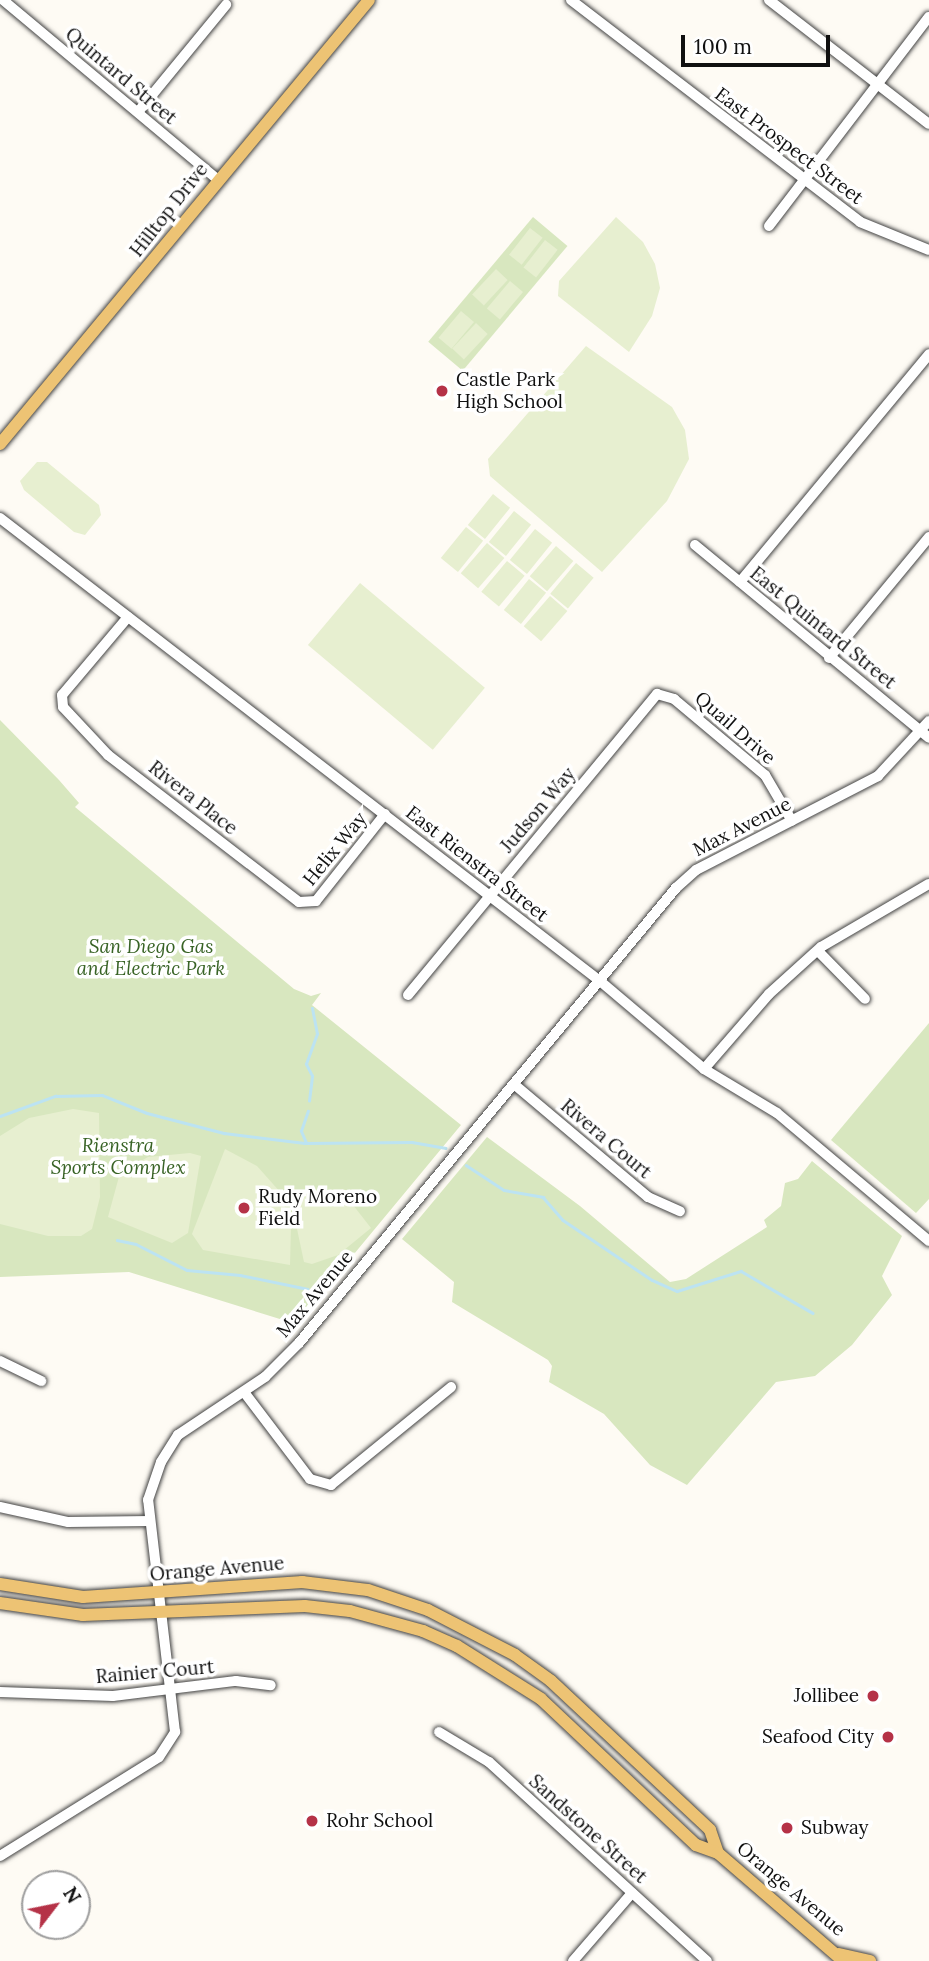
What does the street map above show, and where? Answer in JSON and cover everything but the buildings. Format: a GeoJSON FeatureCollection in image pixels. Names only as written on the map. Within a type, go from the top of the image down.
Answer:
{"type":"FeatureCollection","features":[{"type":"Feature","properties":{"kind":"main road","name":"Hilltop Drive"},"geometry":{"type":"LineString","coordinates":[[0,444],[217,179],[369,0]]}},
{"type":"Feature","properties":{"kind":"main road","name":"Orange Avenue"},"geometry":{"type":"LineString","coordinates":[[0,1584],[83,1597],[160,1595],[302,1582],[368,1590],[428,1609],[515,1655],[551,1681],[710,1830],[718,1853]]}},
{"type":"Feature","properties":{"kind":"main road","name":"Orange Avenue"},"geometry":{"type":"LineString","coordinates":[[0,1603],[83,1615],[162,1614],[305,1606],[350,1611],[423,1631],[457,1646],[541,1699],[695,1845],[718,1853],[841,1958],[870,1961]]}},
{"type":"Feature","properties":{"kind":"main road"},"geometry":{"type":"LineString","coordinates":[[608,1763],[622,1747]]}},
{"type":"Feature","properties":{"kind":"street","name":"Quintard Street"},"geometry":{"type":"LineString","coordinates":[[3,0],[217,179]]}},
{"type":"Feature","properties":{"kind":"street","name":"East Prospect Street"},"geometry":{"type":"LineString","coordinates":[[571,0],[860,222],[929,250]]}},
{"type":"Feature","properties":{"kind":"street"},"geometry":{"type":"LineString","coordinates":[[769,0],[929,124]]}},
{"type":"Feature","properties":{"kind":"street"},"geometry":{"type":"LineString","coordinates":[[138,111],[226,5]]}},
{"type":"Feature","properties":{"kind":"street"},"geometry":{"type":"LineString","coordinates":[[769,226],[929,17]]}},
{"type":"Feature","properties":{"kind":"street"},"geometry":{"type":"LineString","coordinates":[[740,582],[929,354]]}},
{"type":"Feature","properties":{"kind":"street","name":"East Rienstra Street"},"geometry":{"type":"LineString","coordinates":[[0,518],[600,981],[704,1069],[777,1113],[929,1241]]}},
{"type":"Feature","properties":{"kind":"street"},"geometry":{"type":"LineString","coordinates":[[829,658],[929,537]]}},
{"type":"Feature","properties":{"kind":"street","name":"East Quintard Street"},"geometry":{"type":"LineString","coordinates":[[695,545],[829,658],[925,734]]}},
{"type":"Feature","properties":{"kind":"street","name":"Rivera Place"},"geometry":{"type":"LineString","coordinates":[[128,617],[62,695],[63,707],[108,755],[299,902],[311,904]]}},
{"type":"Feature","properties":{"kind":"street","name":"Judson Way"},"geometry":{"type":"LineString","coordinates":[[408,995],[657,694],[674,699]]}},
{"type":"Feature","properties":{"kind":"street","name":"Quail Drive"},"geometry":{"type":"LineString","coordinates":[[674,699],[765,775],[792,821]]}},
{"type":"Feature","properties":{"kind":"street","name":"Max Avenue"},"geometry":{"type":"LineString","coordinates":[[0,1856],[169,1746],[175,1732],[150,1521],[153,1481],[171,1445],[184,1429],[244,1392],[299,1343],[637,935],[696,870],[878,776],[925,734],[929,721]]}},
{"type":"Feature","properties":{"kind":"street","name":"Helix Way"},"geometry":{"type":"LineString","coordinates":[[311,904],[385,814]]}},
{"type":"Feature","properties":{"kind":"street"},"geometry":{"type":"LineString","coordinates":[[704,1069],[769,994],[818,951],[853,925],[929,884]]}},
{"type":"Feature","properties":{"kind":"street"},"geometry":{"type":"LineString","coordinates":[[818,951],[864,999]]}},
{"type":"Feature","properties":{"kind":"street","name":"Rivera Court"},"geometry":{"type":"LineString","coordinates":[[515,1085],[648,1197],[680,1211]]}},
{"type":"Feature","properties":{"kind":"street"},"geometry":{"type":"LineString","coordinates":[[0,1362],[41,1381]]}},
{"type":"Feature","properties":{"kind":"street"},"geometry":{"type":"LineString","coordinates":[[244,1392],[310,1479],[331,1485],[451,1387]]}},
{"type":"Feature","properties":{"kind":"street"},"geometry":{"type":"LineString","coordinates":[[0,1507],[68,1522],[150,1521]]}},
{"type":"Feature","properties":{"kind":"street","name":"Rainier Court"},"geometry":{"type":"LineString","coordinates":[[0,1692],[113,1696],[236,1681],[271,1685]]}},
{"type":"Feature","properties":{"kind":"street","name":"Sandstone Street"},"geometry":{"type":"LineString","coordinates":[[439,1732],[489,1762],[707,1961]]}},
{"type":"Feature","properties":{"kind":"street"},"geometry":{"type":"LineString","coordinates":[[573,1961],[632,1893]]}},
{"type":"Feature","properties":{"kind":"green space"},"geometry":{"type":"Polygon","coordinates":[[[533,217],[567,246],[463,371],[428,342],[533,217]]]}},
{"type":"Feature","properties":{"kind":"green space"},"geometry":{"type":"Polygon","coordinates":[[[616,217],[643,242],[655,264],[660,288],[652,316],[629,352],[558,296],[559,281],[616,217]]]}},
{"type":"Feature","properties":{"kind":"green space"},"geometry":{"type":"Polygon","coordinates":[[[530,228],[543,238],[522,265],[509,255],[530,228]]]}},
{"type":"Feature","properties":{"kind":"green space"},"geometry":{"type":"Polygon","coordinates":[[[545,240],[558,250],[536,277],[523,268],[545,240]]]}},
{"type":"Feature","properties":{"kind":"green space"},"geometry":{"type":"Polygon","coordinates":[[[496,269],[508,280],[484,306],[472,295],[496,269]]]}},
{"type":"Feature","properties":{"kind":"green space"},"geometry":{"type":"Polygon","coordinates":[[[510,281],[523,292],[500,320],[487,309],[510,281]]]}},
{"type":"Feature","properties":{"kind":"green space"},"geometry":{"type":"Polygon","coordinates":[[[461,311],[474,322],[452,349],[439,338],[461,311]]]}},
{"type":"Feature","properties":{"kind":"green space"},"geometry":{"type":"Polygon","coordinates":[[[476,323],[488,334],[464,360],[452,349],[476,323]]]}},
{"type":"Feature","properties":{"kind":"green space"},"geometry":{"type":"Polygon","coordinates":[[[586,346],[672,407],[685,430],[689,459],[667,501],[602,572],[490,476],[488,459],[586,346]]]}},
{"type":"Feature","properties":{"kind":"green space"},"geometry":{"type":"Polygon","coordinates":[[[37,462],[47,462],[99,505],[101,515],[85,535],[74,532],[24,490],[20,481],[37,462]]]}},
{"type":"Feature","properties":{"kind":"green space"},"geometry":{"type":"Polygon","coordinates":[[[493,494],[510,508],[485,539],[468,525],[493,494]]]}},
{"type":"Feature","properties":{"kind":"green space"},"geometry":{"type":"Polygon","coordinates":[[[514,511],[531,525],[506,556],[489,542],[514,511]]]}},
{"type":"Feature","properties":{"kind":"green space"},"geometry":{"type":"Polygon","coordinates":[[[466,527],[483,541],[458,572],[441,558],[466,527]]]}},
{"type":"Feature","properties":{"kind":"green space"},"geometry":{"type":"Polygon","coordinates":[[[535,529],[552,543],[527,574],[510,560],[535,529]]]}},
{"type":"Feature","properties":{"kind":"green space"},"geometry":{"type":"Polygon","coordinates":[[[487,543],[504,558],[478,588],[461,573],[487,543]]]}},
{"type":"Feature","properties":{"kind":"green space"},"geometry":{"type":"Polygon","coordinates":[[[556,546],[573,561],[547,591],[530,576],[556,546]]]}},
{"type":"Feature","properties":{"kind":"green space"},"geometry":{"type":"Polygon","coordinates":[[[507,561],[525,576],[499,606],[481,592],[507,561]]]}},
{"type":"Feature","properties":{"kind":"green space"},"geometry":{"type":"Polygon","coordinates":[[[576,563],[594,578],[568,608],[550,594],[576,563]]]}},
{"type":"Feature","properties":{"kind":"green space"},"geometry":{"type":"Polygon","coordinates":[[[529,579],[546,593],[521,624],[504,610],[529,579]]]}},
{"type":"Feature","properties":{"kind":"green space"},"geometry":{"type":"Polygon","coordinates":[[[360,583],[485,688],[433,750],[308,645],[360,583]]]}},
{"type":"Feature","properties":{"kind":"green space"},"geometry":{"type":"Polygon","coordinates":[[[550,596],[567,611],[541,641],[524,626],[550,596]]]}},
{"type":"Feature","properties":{"kind":"green space"},"geometry":{"type":"Polygon","coordinates":[[[0,720],[79,803],[75,807],[294,989],[311,996],[321,993],[312,1005],[461,1125],[296,1324],[129,1272],[0,1277],[0,720]]]}},
{"type":"Feature","properties":{"kind":"green space"},"geometry":{"type":"Polygon","coordinates":[[[929,1023],[929,1199],[916,1213],[831,1140],[929,1023]]]}},
{"type":"Feature","properties":{"kind":"green space"},"geometry":{"type":"Polygon","coordinates":[[[73,1109],[99,1113],[100,1197],[92,1229],[81,1236],[48,1236],[0,1224],[0,1136],[29,1118],[73,1109]]]}},
{"type":"Feature","properties":{"kind":"green space"},"geometry":{"type":"Polygon","coordinates":[[[487,1137],[580,1206],[670,1282],[686,1279],[767,1227],[764,1220],[781,1206],[785,1183],[798,1179],[812,1161],[902,1236],[882,1276],[892,1295],[852,1345],[815,1376],[776,1382],[687,1485],[650,1465],[604,1414],[549,1382],[552,1366],[548,1360],[452,1302],[454,1282],[402,1239],[487,1137]]]}},
{"type":"Feature","properties":{"kind":"green space","name":"Rudy Moreno Field"},"geometry":{"type":"Polygon","coordinates":[[[225,1149],[257,1166],[281,1193],[291,1226],[290,1265],[203,1250],[192,1234],[225,1149]]]}},
{"type":"Feature","properties":{"kind":"green space"},"geometry":{"type":"Polygon","coordinates":[[[190,1153],[201,1156],[188,1233],[172,1243],[108,1217],[120,1173],[148,1157],[190,1153]]]}},
{"type":"Feature","properties":{"kind":"green space"},"geometry":{"type":"Polygon","coordinates":[[[289,1191],[318,1191],[340,1197],[353,1205],[371,1228],[338,1255],[312,1264],[304,1262],[289,1191]]]}},
{"type":"Feature","properties":{"kind":"waterway"},"geometry":{"type":"LineString","coordinates":[[309,1101],[312,1076],[306,1064],[317,1034],[312,1008]]}},
{"type":"Feature","properties":{"kind":"waterway"},"geometry":{"type":"LineString","coordinates":[[0,1116],[55,1096],[102,1095],[147,1113],[224,1133],[304,1143],[412,1142],[445,1148]]}},
{"type":"Feature","properties":{"kind":"waterway"},"geometry":{"type":"LineString","coordinates":[[306,1143],[301,1131],[308,1111]]}},
{"type":"Feature","properties":{"kind":"waterway"},"geometry":{"type":"LineString","coordinates":[[466,1165],[504,1190],[543,1197],[563,1220],[652,1280],[677,1291],[741,1271],[813,1313]]}},
{"type":"Feature","properties":{"kind":"waterway"},"geometry":{"type":"LineString","coordinates":[[117,1240],[136,1244],[187,1270],[240,1275],[308,1289]]}},
{"type":"Feature","properties":{"kind":"place","name":"Castle Park High School"},"geometry":{"type":"Point","coordinates":[442,391]}},
{"type":"Feature","properties":{"kind":"place","name":"Rudy Moreno Field"},"geometry":{"type":"Point","coordinates":[244,1208]}},
{"type":"Feature","properties":{"kind":"place","name":"Jollibee"},"geometry":{"type":"Point","coordinates":[873,1696]}},
{"type":"Feature","properties":{"kind":"place","name":"Seafood City"},"geometry":{"type":"Point","coordinates":[888,1737]}},
{"type":"Feature","properties":{"kind":"place","name":"Rohr School"},"geometry":{"type":"Point","coordinates":[312,1821]}},
{"type":"Feature","properties":{"kind":"place","name":"Subway"},"geometry":{"type":"Point","coordinates":[787,1828]}},
{"type":"Feature","properties":{"kind":"park label","name":"San Diego Gas and Electric Park"},"geometry":{"type":"Point","coordinates":[151,958]}},
{"type":"Feature","properties":{"kind":"park label","name":"Rienstra Sports Complex"},"geometry":{"type":"Point","coordinates":[118,1157]}}]}
